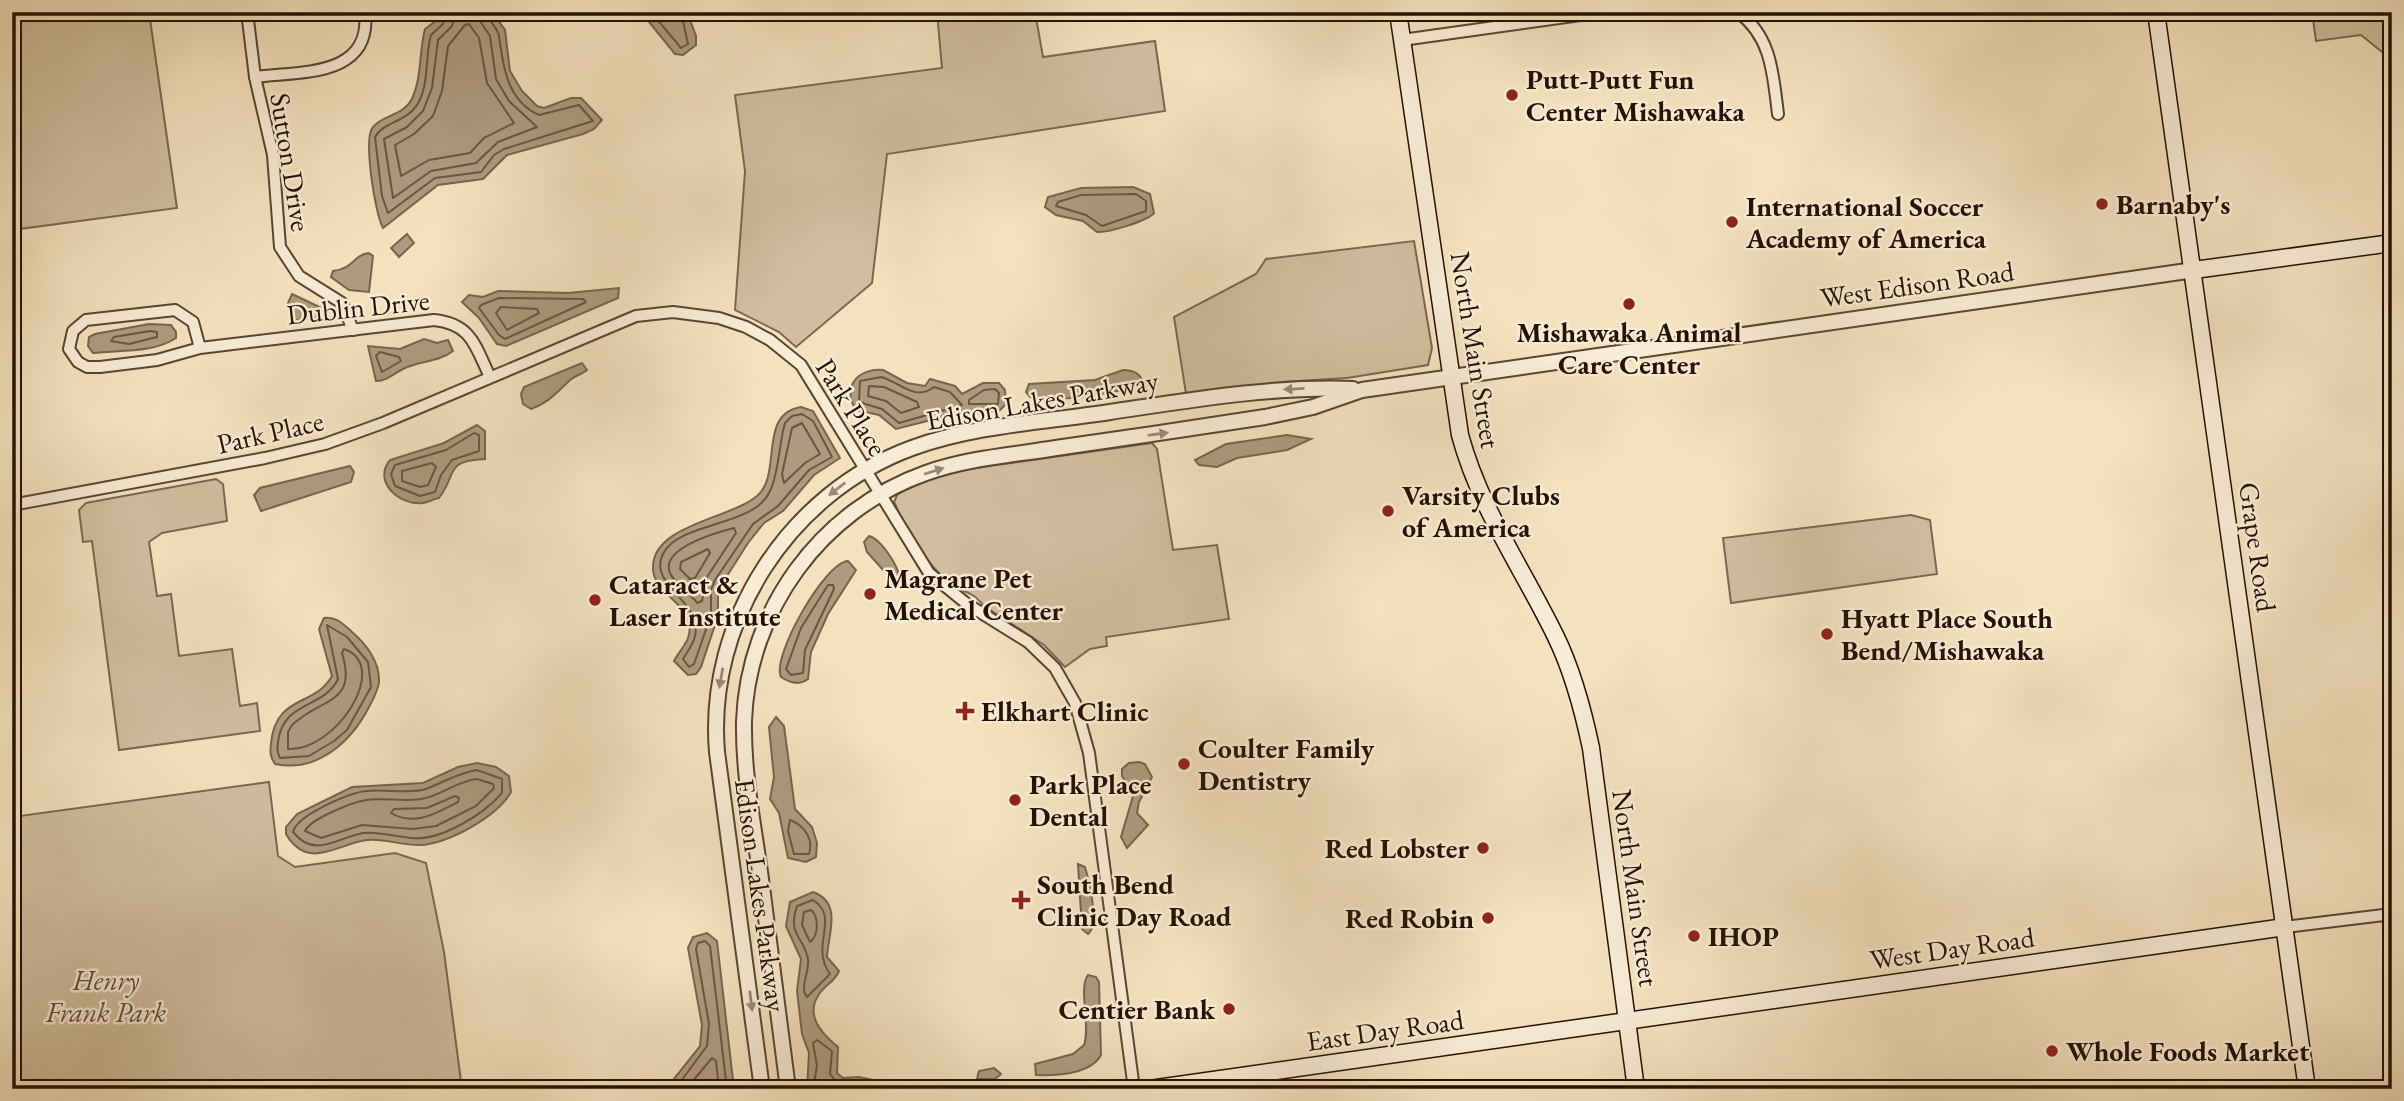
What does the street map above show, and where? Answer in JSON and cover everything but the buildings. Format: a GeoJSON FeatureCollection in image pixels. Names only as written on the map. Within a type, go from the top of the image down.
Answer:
{"type":"FeatureCollection","features":[{"type":"Feature","properties":{"kind":"main road","name":"North Main Street"},"geometry":{"type":"LineString","coordinates":[[1398,12],[1450,376],[1470,472],[1556,638],[1581,703],[1591,748],[1636,1089]]}},
{"type":"Feature","properties":{"kind":"main road","name":"Grape Road"},"geometry":{"type":"LineString","coordinates":[[2156,12],[2307,1089]]}},
{"type":"Feature","properties":{"kind":"main road","name":"West Edison Road"},"geometry":{"type":"LineString","coordinates":[[2194,270],[2392,243]]}},
{"type":"Feature","properties":{"kind":"main road","name":"West Day Road"},"geometry":{"type":"LineString","coordinates":[[1628,1022],[2285,927]]}},
{"type":"Feature","properties":{"kind":"main road","name":"East Day Road"},"geometry":{"type":"LineString","coordinates":[[1150,1089],[1628,1022]]}},
{"type":"Feature","properties":{"kind":"street","name":"Sutton Drive"},"geometry":{"type":"LineString","coordinates":[[247,12],[255,77],[272,155],[280,247],[299,276],[342,303],[352,330]]}},
{"type":"Feature","properties":{"kind":"street"},"geometry":{"type":"LineString","coordinates":[[255,77],[342,64],[357,51],[362,42],[365,12]]}},
{"type":"Feature","properties":{"kind":"street"},"geometry":{"type":"LineString","coordinates":[[1402,40],[1602,12]]}},
{"type":"Feature","properties":{"kind":"street"},"geometry":{"type":"LineString","coordinates":[[1738,12],[1754,25],[1768,51],[1778,114]]}},
{"type":"Feature","properties":{"kind":"street","name":"West Edison Road"},"geometry":{"type":"LineString","coordinates":[[1450,376],[2194,270]]}},
{"type":"Feature","properties":{"kind":"street","name":"Dublin Drive"},"geometry":{"type":"LineString","coordinates":[[200,348],[192,322],[175,310],[86,320],[73,331],[69,340],[73,356],[87,367],[157,360],[200,348],[434,320],[453,322],[470,337],[490,377]]}},
{"type":"Feature","properties":{"kind":"street","name":"Park Place"},"geometry":{"type":"LineString","coordinates":[[12,505],[265,458],[325,444],[383,423],[636,316],[673,312],[719,318],[746,327],[770,340],[801,365],[929,573],[962,600],[1028,642],[1043,655],[1075,703],[1089,752],[1134,1089]]}},
{"type":"Feature","properties":{"kind":"street","name":"Edison Lakes Parkway"},"geometry":{"type":"LineString","coordinates":[[762,1089],[717,752],[720,684],[726,652],[739,613],[776,548],[820,503],[865,470],[910,449],[963,433],[1261,391],[1362,390],[1450,376]]}},
{"type":"Feature","properties":{"kind":"street","name":"Edison Lakes Parkway"},"geometry":{"type":"LineString","coordinates":[[788,1089],[746,758],[748,685],[765,625],[791,577],[825,536],[854,510],[901,483],[954,465],[1265,417],[1313,407],[1362,390]]}},
{"type":"Feature","properties":{"kind":"street"},"geometry":{"type":"LineString","coordinates":[[2285,927],[2392,914]]}},
{"type":"Feature","properties":{"kind":"green space"},"geometry":{"type":"Polygon","coordinates":[[[12,12],[149,12],[177,208],[12,230],[12,12]]]}},
{"type":"Feature","properties":{"kind":"green space"},"geometry":{"type":"Polygon","coordinates":[[[937,12],[1035,12],[1043,57],[1155,41],[1165,111],[887,154],[872,283],[796,347],[779,332],[735,310],[745,171],[735,95],[942,68],[937,12]]]}},
{"type":"Feature","properties":{"kind":"green space"},"geometry":{"type":"Polygon","coordinates":[[[2312,12],[2392,12],[2392,60],[2361,35],[2316,41],[2312,12]]]}},
{"type":"Feature","properties":{"kind":"green space"},"geometry":{"type":"Polygon","coordinates":[[[1414,241],[1432,348],[1428,365],[1347,378],[1282,382],[1186,394],[1174,317],[1256,274],[1266,259],[1414,241]]]}},
{"type":"Feature","properties":{"kind":"green space"},"geometry":{"type":"Polygon","coordinates":[[[1152,443],[1157,449],[1173,550],[1217,545],[1229,619],[1106,637],[1107,646],[1090,649],[1065,667],[1044,645],[941,575],[918,546],[894,502],[897,495],[903,491],[929,479],[969,469],[1152,443]]]}},
{"type":"Feature","properties":{"kind":"green space"},"geometry":{"type":"Polygon","coordinates":[[[216,479],[223,484],[227,521],[162,533],[149,542],[157,596],[171,594],[179,656],[232,649],[240,706],[257,703],[260,731],[119,750],[92,541],[83,542],[79,510],[86,503],[216,479]]]}},
{"type":"Feature","properties":{"kind":"green space"},"geometry":{"type":"Polygon","coordinates":[[[1911,515],[1930,520],[1937,574],[1731,603],[1723,538],[1911,515]]]}},
{"type":"Feature","properties":{"kind":"green space","name":"Henry Frank Park"},"geometry":{"type":"Polygon","coordinates":[[[269,782],[278,856],[295,867],[395,853],[426,863],[444,952],[462,1089],[13,1089],[12,817],[269,782]]]}},
{"type":"Feature","properties":{"kind":"water"},"geometry":{"type":"Polygon","coordinates":[[[441,12],[492,12],[505,30],[510,71],[522,91],[537,106],[544,108],[571,98],[581,98],[602,120],[594,129],[583,134],[507,155],[483,179],[438,185],[383,228],[371,176],[370,134],[377,123],[404,109],[412,99],[425,29],[437,20],[441,12]]]}},
{"type":"Feature","properties":{"kind":"water"},"geometry":{"type":"Polygon","coordinates":[[[641,12],[687,12],[696,36],[696,45],[683,55],[675,54],[641,12]]]}},
{"type":"Feature","properties":{"kind":"water"},"geometry":{"type":"Polygon","coordinates":[[[1133,187],[1150,194],[1154,213],[1136,223],[1110,231],[1097,232],[1083,221],[1056,215],[1045,207],[1048,197],[1081,188],[1133,187]]]}},
{"type":"Feature","properties":{"kind":"water"},"geometry":{"type":"Polygon","coordinates":[[[407,234],[414,243],[399,257],[391,248],[407,234]]]}},
{"type":"Feature","properties":{"kind":"water"},"geometry":{"type":"Polygon","coordinates":[[[369,253],[373,256],[369,292],[349,290],[331,277],[333,271],[346,267],[360,256],[369,253]]]}},
{"type":"Feature","properties":{"kind":"water"},"geometry":{"type":"Polygon","coordinates":[[[619,288],[618,298],[506,346],[497,344],[479,318],[462,302],[469,295],[483,297],[498,291],[568,293],[619,288]]]}},
{"type":"Feature","properties":{"kind":"water"},"geometry":{"type":"Polygon","coordinates":[[[292,294],[328,311],[327,316],[293,321],[288,303],[292,294]]]}},
{"type":"Feature","properties":{"kind":"water"},"geometry":{"type":"Polygon","coordinates":[[[149,324],[171,325],[176,332],[176,338],[157,346],[136,350],[93,353],[88,346],[89,337],[95,334],[149,324]]]}},
{"type":"Feature","properties":{"kind":"water"},"geometry":{"type":"Polygon","coordinates":[[[424,339],[437,343],[448,340],[453,351],[409,366],[387,379],[376,381],[368,346],[400,349],[424,339]]]}},
{"type":"Feature","properties":{"kind":"water"},"geometry":{"type":"Polygon","coordinates":[[[582,363],[587,370],[570,380],[547,401],[531,409],[523,404],[521,394],[524,387],[582,363]]]}},
{"type":"Feature","properties":{"kind":"water"},"geometry":{"type":"Polygon","coordinates":[[[883,370],[907,383],[925,386],[930,379],[955,386],[962,394],[983,383],[999,383],[1005,390],[1006,404],[999,411],[951,415],[896,429],[879,415],[856,410],[850,394],[854,381],[860,376],[866,372],[883,370]]]}},
{"type":"Feature","properties":{"kind":"water"},"geometry":{"type":"Polygon","coordinates":[[[1123,370],[1140,376],[1143,382],[1137,388],[1074,398],[1032,399],[1026,392],[1029,384],[1095,380],[1123,370]]]}},
{"type":"Feature","properties":{"kind":"water"},"geometry":{"type":"Polygon","coordinates":[[[801,407],[813,411],[840,458],[814,475],[783,511],[764,523],[748,543],[718,590],[718,616],[701,667],[696,674],[688,675],[674,661],[688,638],[690,627],[682,609],[660,587],[655,578],[653,569],[656,554],[665,542],[678,533],[745,504],[757,496],[765,486],[769,474],[779,421],[788,412],[801,407]]]}},
{"type":"Feature","properties":{"kind":"water"},"geometry":{"type":"Polygon","coordinates":[[[477,425],[485,431],[485,459],[472,460],[457,466],[439,498],[423,503],[406,501],[398,497],[386,484],[385,468],[390,460],[444,443],[477,425]]]}},
{"type":"Feature","properties":{"kind":"water"},"geometry":{"type":"Polygon","coordinates":[[[1287,435],[1311,439],[1287,450],[1237,458],[1217,467],[1199,465],[1195,460],[1226,444],[1287,435]]]}},
{"type":"Feature","properties":{"kind":"water"},"geometry":{"type":"Polygon","coordinates":[[[350,466],[354,472],[351,482],[261,511],[254,495],[260,488],[350,466]]]}},
{"type":"Feature","properties":{"kind":"water"},"geometry":{"type":"Polygon","coordinates":[[[869,536],[889,555],[897,569],[899,580],[892,580],[867,552],[864,542],[869,536]]]}},
{"type":"Feature","properties":{"kind":"water"},"geometry":{"type":"Polygon","coordinates":[[[848,561],[856,570],[828,614],[811,652],[808,679],[798,683],[784,679],[781,677],[780,666],[784,651],[802,612],[826,577],[838,565],[848,561]]]}},
{"type":"Feature","properties":{"kind":"water"},"geometry":{"type":"Polygon","coordinates":[[[324,618],[339,621],[367,648],[377,667],[378,689],[362,720],[331,752],[305,764],[275,764],[271,743],[274,727],[280,716],[288,708],[316,693],[332,676],[319,629],[324,618]]]}},
{"type":"Feature","properties":{"kind":"water"},"geometry":{"type":"Polygon","coordinates":[[[776,717],[784,726],[795,809],[812,827],[817,843],[816,857],[806,862],[788,858],[779,813],[770,799],[774,777],[769,727],[776,717]]]}},
{"type":"Feature","properties":{"kind":"water"},"geometry":{"type":"Polygon","coordinates":[[[477,763],[496,767],[509,776],[511,792],[495,811],[484,819],[445,839],[421,845],[367,840],[314,853],[295,845],[286,834],[286,827],[297,814],[352,787],[423,783],[458,767],[477,763]]]}},
{"type":"Feature","properties":{"kind":"water"},"geometry":{"type":"Polygon","coordinates":[[[1129,763],[1145,764],[1152,777],[1139,802],[1137,813],[1148,825],[1127,848],[1121,837],[1133,796],[1122,776],[1122,769],[1129,763]]]}},
{"type":"Feature","properties":{"kind":"water"},"geometry":{"type":"Polygon","coordinates":[[[1078,864],[1085,867],[1092,902],[1093,922],[1088,934],[1082,929],[1078,864]]]}},
{"type":"Feature","properties":{"kind":"water"},"geometry":{"type":"Polygon","coordinates":[[[813,892],[822,897],[831,911],[827,957],[839,971],[818,996],[815,1018],[822,1031],[838,1047],[837,1073],[843,1078],[859,1077],[883,1082],[882,1089],[807,1089],[809,1053],[802,1034],[797,991],[801,959],[786,926],[790,902],[813,892]]]}},
{"type":"Feature","properties":{"kind":"water"},"geometry":{"type":"Polygon","coordinates":[[[707,933],[717,941],[734,1089],[666,1089],[700,1046],[702,1025],[688,948],[693,937],[707,933]]]}},
{"type":"Feature","properties":{"kind":"water"},"geometry":{"type":"Polygon","coordinates":[[[1088,975],[1096,977],[1099,982],[1101,1055],[1081,1070],[1036,1075],[1035,1064],[1073,1054],[1084,1045],[1084,989],[1088,975]]]}},
{"type":"Feature","properties":{"kind":"water"},"geometry":{"type":"Polygon","coordinates":[[[994,1068],[1001,1074],[995,1079],[977,1079],[979,1071],[994,1068]]]}},
{"type":"Feature","properties":{"kind":"place","name":"Putt-Putt Fun Center Mishawaka"},"geometry":{"type":"Point","coordinates":[1512,95]}},
{"type":"Feature","properties":{"kind":"place","name":"Barnaby's"},"geometry":{"type":"Point","coordinates":[2102,204]}},
{"type":"Feature","properties":{"kind":"place","name":"International Soccer Academy of America"},"geometry":{"type":"Point","coordinates":[1732,222]}},
{"type":"Feature","properties":{"kind":"place","name":"Mishawaka Animal Care Center"},"geometry":{"type":"Point","coordinates":[1629,304]}},
{"type":"Feature","properties":{"kind":"place","name":"Varsity Clubs of America"},"geometry":{"type":"Point","coordinates":[1388,511]}},
{"type":"Feature","properties":{"kind":"place","name":"Magrane Pet Medical Center"},"geometry":{"type":"Point","coordinates":[870,594]}},
{"type":"Feature","properties":{"kind":"place","name":"Cataract & Laser Institute"},"geometry":{"type":"Point","coordinates":[595,600]}},
{"type":"Feature","properties":{"kind":"place","name":"Hyatt Place South Bend/Mishawaka"},"geometry":{"type":"Point","coordinates":[1827,634]}},
{"type":"Feature","properties":{"kind":"place","name":"Elkhart Clinic"},"geometry":{"type":"Point","coordinates":[965,711]}},
{"type":"Feature","properties":{"kind":"place","name":"Coulter Family Dentistry"},"geometry":{"type":"Point","coordinates":[1184,764]}},
{"type":"Feature","properties":{"kind":"place","name":"Park Place Dental"},"geometry":{"type":"Point","coordinates":[1015,800]}},
{"type":"Feature","properties":{"kind":"place","name":"Red Lobster"},"geometry":{"type":"Point","coordinates":[1483,848]}},
{"type":"Feature","properties":{"kind":"place","name":"South Bend Clinic Day Road"},"geometry":{"type":"Point","coordinates":[1021,900]}},
{"type":"Feature","properties":{"kind":"place","name":"Red Robin"},"geometry":{"type":"Point","coordinates":[1488,918]}},
{"type":"Feature","properties":{"kind":"place","name":"IHOP"},"geometry":{"type":"Point","coordinates":[1694,936]}},
{"type":"Feature","properties":{"kind":"place","name":"Centier Bank"},"geometry":{"type":"Point","coordinates":[1229,1009]}},
{"type":"Feature","properties":{"kind":"place","name":"Whole Foods Market"},"geometry":{"type":"Point","coordinates":[2052,1051]}}]}
